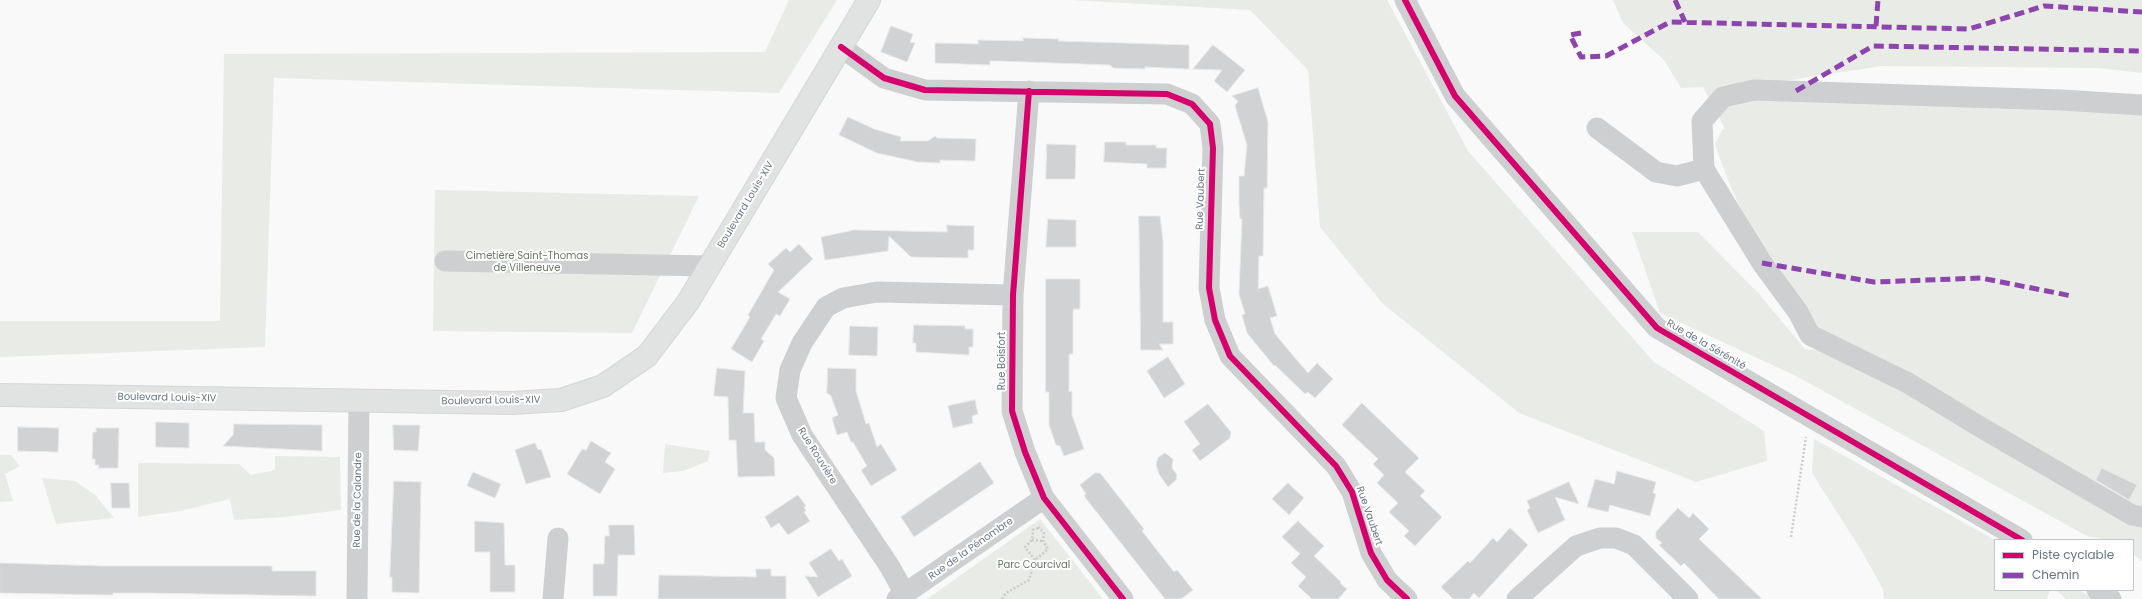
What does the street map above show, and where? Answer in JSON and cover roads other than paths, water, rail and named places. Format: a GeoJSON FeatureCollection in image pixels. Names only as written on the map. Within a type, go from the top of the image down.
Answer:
{"type":"FeatureCollection","features":[{"type":"Feature","properties":{"kind":"main road","name":"Boulevard Louis-XIV"},"geometry":{"type":"LineString","coordinates":[[0,395],[512,403],[561,400],[603,386],[647,356],[688,302],[869,0]]}},
{"type":"Feature","properties":{"kind":"street","name":"Rue de la Sérénité"},"geometry":{"type":"LineString","coordinates":[[1405,0],[1455,96],[1657,328],[2020,539]]}},
{"type":"Feature","properties":{"kind":"street","name":"Rue Vaubert"},"geometry":{"type":"LineString","coordinates":[[841,47],[884,78],[925,90],[1167,94],[1192,104],[1210,124],[1213,148],[1208,288],[1215,320],[1230,356],[1336,466],[1352,492],[1371,553],[1387,580],[1407,599]]}},
{"type":"Feature","properties":{"kind":"street"},"geometry":{"type":"LineString","coordinates":[[2139,511],[1982,428],[1908,383],[1810,335],[1798,312],[1762,263],[1704,169],[1702,121],[1722,97],[1754,90],[2061,100],[2142,105]]}},
{"type":"Feature","properties":{"kind":"street","name":"Rue Boisfort"},"geometry":{"type":"LineString","coordinates":[[1029,91],[1013,295],[1012,411],[1025,452],[1044,498],[1123,599]]}},
{"type":"Feature","properties":{"kind":"street"},"geometry":{"type":"LineString","coordinates":[[1597,128],[1656,172],[1677,176],[1704,169]]}},
{"type":"Feature","properties":{"kind":"street"},"geometry":{"type":"LineString","coordinates":[[446,260],[709,266]]}},
{"type":"Feature","properties":{"kind":"street","name":"Rue Rouvière"},"geometry":{"type":"LineString","coordinates":[[901,597],[890,567],[802,435],[786,398],[790,370],[802,343],[826,307],[843,298],[877,292],[1013,295]]}},
{"type":"Feature","properties":{"kind":"street","name":"Rue de la Calandre"},"geometry":{"type":"LineString","coordinates":[[357,599],[359,401]]}},
{"type":"Feature","properties":{"kind":"street","name":"Rue de la Pénombre"},"geometry":{"type":"LineString","coordinates":[[901,597],[1044,498]]}},
{"type":"Feature","properties":{"kind":"street"},"geometry":{"type":"LineString","coordinates":[[553,599],[558,538]]}},
{"type":"Feature","properties":{"kind":"street"},"geometry":{"type":"LineString","coordinates":[[1517,599],[1576,546],[1600,538],[1616,538],[1634,545],[1688,599]]}},
{"type":"Feature","properties":{"kind":"street"},"geometry":{"type":"LineString","coordinates":[[2099,591],[2111,599]]}},
{"type":"Feature","properties":{"kind":"park label","name":"Cimetière Saint-Thomas de Villeneuve"},"geometry":{"type":"Point","coordinates":[527,262]}},
{"type":"Feature","properties":{"kind":"park label","name":"Parc Courcival"},"geometry":{"type":"Point","coordinates":[1034,565]}}]}
